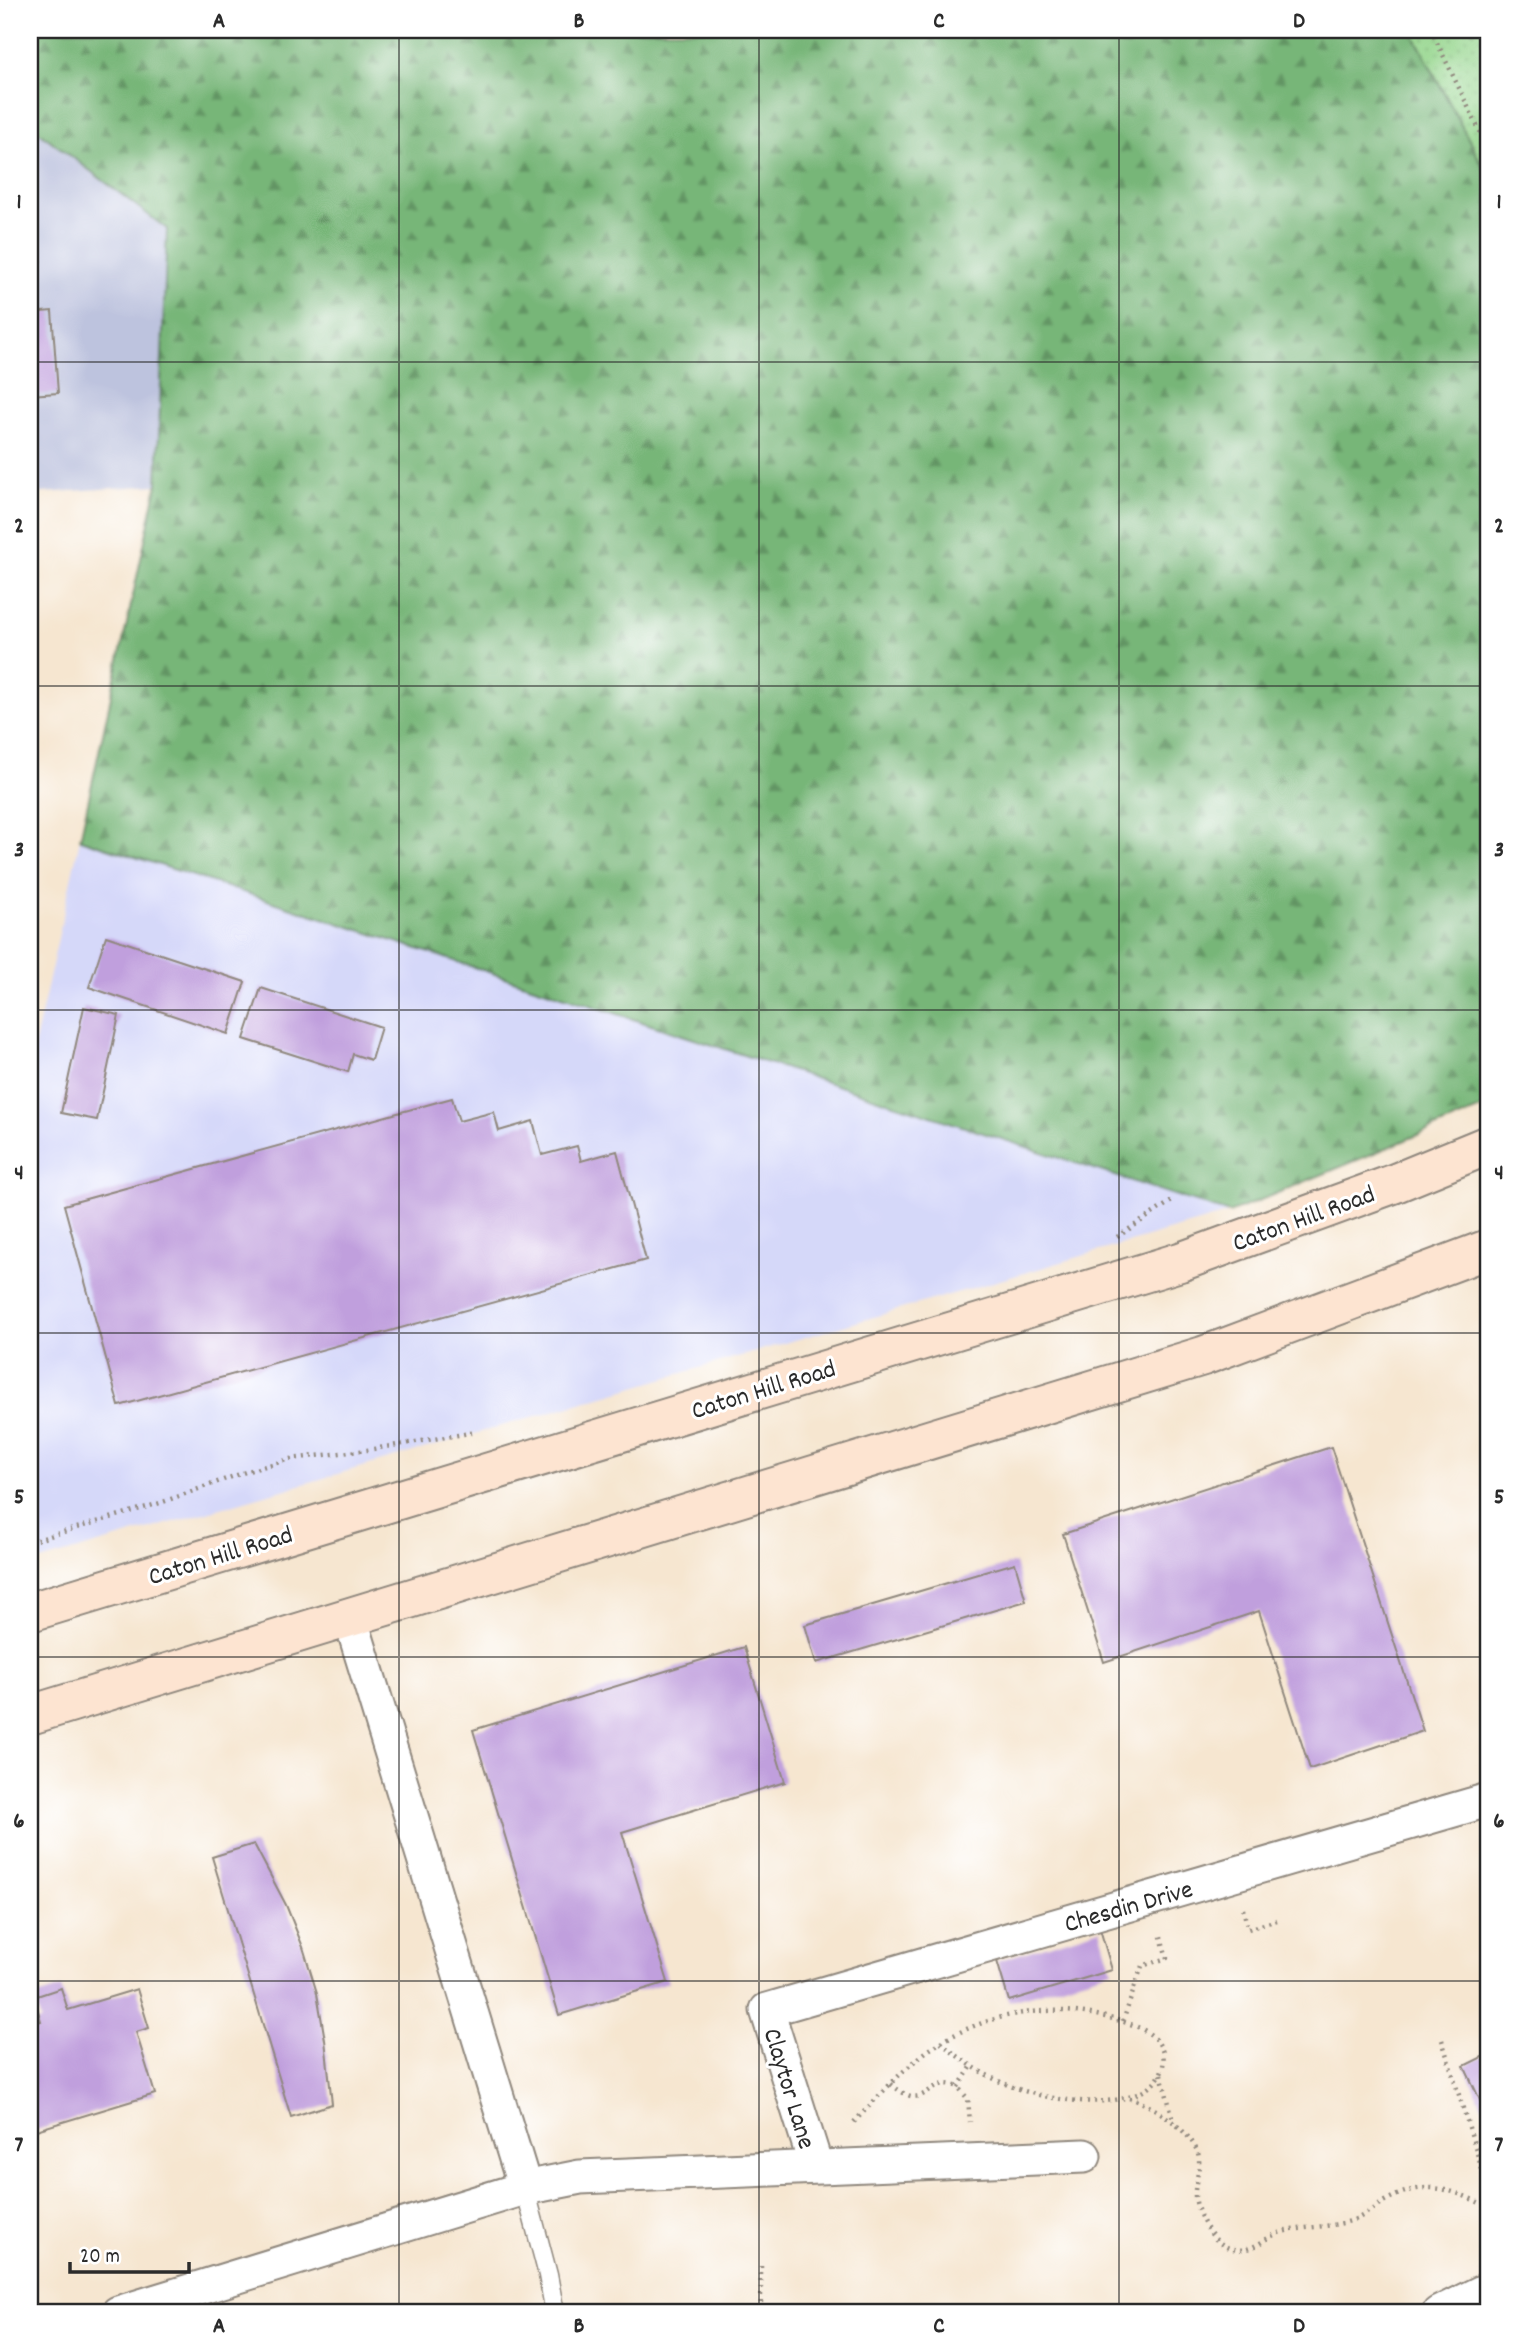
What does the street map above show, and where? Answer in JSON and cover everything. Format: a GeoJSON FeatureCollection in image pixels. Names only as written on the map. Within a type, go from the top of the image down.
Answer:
{"type":"FeatureCollection","features":[{"type":"Feature","properties":{"kind":"main road","name":"Caton Hill Road"},"geometry":{"type":"LineString","coordinates":[[30,1612],[1180,1262],[1393,1184],[1488,1145]]}},
{"type":"Feature","properties":{"kind":"main road"},"geometry":{"type":"LineString","coordinates":[[30,1716],[1203,1356],[1488,1249]]}},
{"type":"Feature","properties":{"kind":"street"},"geometry":{"type":"LineString","coordinates":[[350,1617],[525,2188]]}},
{"type":"Feature","properties":{"kind":"street","name":"Chesdin Drive"},"geometry":{"type":"LineString","coordinates":[[767,2010],[1488,1800]]}},
{"type":"Feature","properties":{"kind":"street","name":"Claytor Lane"},"geometry":{"type":"LineString","coordinates":[[767,2010],[816,2166]]}},
{"type":"Feature","properties":{"kind":"street"},"geometry":{"type":"LineString","coordinates":[[118,2313],[525,2188],[580,2177],[1084,2156]]}},
{"type":"Feature","properties":{"kind":"street"},"geometry":{"type":"LineString","coordinates":[[1439,2313],[1488,2290]]}},
{"type":"Feature","properties":{"kind":"lane"},"geometry":{"type":"LineString","coordinates":[[525,2188],[555,2313]]}},
{"type":"Feature","properties":{"kind":"path"},"geometry":{"type":"LineString","coordinates":[[1431,30],[1488,148]]}},
{"type":"Feature","properties":{"kind":"path"},"geometry":{"type":"LineString","coordinates":[[30,1542],[160,1503],[290,1459],[447,1438],[486,1429]]}},
{"type":"Feature","properties":{"kind":"path"},"geometry":{"type":"LineString","coordinates":[[1236,1905],[1242,1908],[1248,1929],[1277,1920]]}},
{"type":"Feature","properties":{"kind":"path"},"geometry":{"type":"LineString","coordinates":[[1123,2021],[1142,1966],[1167,1958],[1160,1933],[1162,1927]]}},
{"type":"Feature","properties":{"kind":"path"},"geometry":{"type":"LineString","coordinates":[[854,2122],[926,2053],[957,2033],[990,2020],[1028,2012],[1066,2010],[1123,2021],[1156,2039],[1163,2057],[1161,2074],[1174,2123]]}},
{"type":"Feature","properties":{"kind":"path"},"geometry":{"type":"LineString","coordinates":[[1442,2040],[1488,2189]]}},
{"type":"Feature","properties":{"kind":"path"},"geometry":{"type":"LineString","coordinates":[[941,2043],[988,2076],[1016,2088],[1060,2099],[1095,2101],[1129,2098],[1150,2087],[1161,2074]]}},
{"type":"Feature","properties":{"kind":"path"},"geometry":{"type":"LineString","coordinates":[[958,2087],[972,2066]]}},
{"type":"Feature","properties":{"kind":"path"},"geometry":{"type":"LineString","coordinates":[[891,2084],[905,2095],[915,2098],[922,2097],[942,2084],[958,2087],[968,2099],[970,2122]]}},
{"type":"Feature","properties":{"kind":"path"},"geometry":{"type":"LineString","coordinates":[[1129,2098],[1146,2104],[1174,2123],[1198,2155],[1195,2193],[1202,2218],[1216,2240],[1236,2250],[1257,2246],[1282,2232],[1355,2219],[1394,2197],[1422,2188],[1451,2190],[1488,2207]]}},
{"type":"Feature","properties":{"kind":"path"},"geometry":{"type":"LineString","coordinates":[[761,2266],[761,2313]]}},
{"type":"Feature","properties":{"kind":"shaded area"},"geometry":{"type":"Polygon","coordinates":[[[30,125],[167,229],[157,485],[30,494],[30,125]]]}},
{"type":"Feature","properties":{"kind":"shaded area"},"geometry":{"type":"Polygon","coordinates":[[[80,839],[1229,1213],[30,1564],[30,1065],[80,839]]]}},
{"type":"Feature","properties":{"kind":"green space"},"geometry":{"type":"Polygon","coordinates":[[[30,30],[1411,30],[1488,176],[1488,1106],[1229,1213],[80,839],[157,485],[167,229],[30,125],[30,30]]]}},
{"type":"Feature","properties":{"kind":"green space"},"geometry":{"type":"Polygon","coordinates":[[[1411,30],[1488,30],[1488,176],[1411,30]]]}},
{"type":"Feature","properties":{"kind":"building"},"geometry":{"type":"Polygon","coordinates":[[[52,311],[58,393],[30,395],[30,313],[52,311]]]}},
{"type":"Feature","properties":{"kind":"building"},"geometry":{"type":"Polygon","coordinates":[[[106,936],[245,982],[228,1034],[89,987],[106,936]]]}},
{"type":"Feature","properties":{"kind":"building"},"geometry":{"type":"Polygon","coordinates":[[[261,988],[381,1027],[371,1060],[353,1054],[348,1072],[244,1039],[261,988]]]}},
{"type":"Feature","properties":{"kind":"building"},"geometry":{"type":"Polygon","coordinates":[[[84,1007],[119,1015],[97,1120],[61,1113],[84,1007]]]}},
{"type":"Feature","properties":{"kind":"building"},"geometry":{"type":"Polygon","coordinates":[[[452,1098],[459,1121],[494,1112],[499,1131],[533,1121],[542,1155],[577,1146],[581,1161],[617,1151],[646,1260],[119,1406],[64,1205],[452,1098]]]}},
{"type":"Feature","properties":{"kind":"building"},"geometry":{"type":"Polygon","coordinates":[[[1331,1447],[1423,1731],[1310,1769],[1259,1611],[1104,1662],[1063,1534],[1331,1447]]]}},
{"type":"Feature","properties":{"kind":"building"},"geometry":{"type":"Polygon","coordinates":[[[1015,1563],[1026,1601],[816,1663],[805,1625],[1015,1563]]]}},
{"type":"Feature","properties":{"kind":"building"},"geometry":{"type":"Polygon","coordinates":[[[744,1647],[785,1782],[622,1832],[668,1982],[559,2015],[473,1730],[744,1647]]]}},
{"type":"Feature","properties":{"kind":"building"},"geometry":{"type":"Polygon","coordinates":[[[254,1844],[286,1905],[303,1947],[317,1993],[325,2040],[332,2104],[291,2117],[212,1857],[254,1844]]]}},
{"type":"Feature","properties":{"kind":"building"},"geometry":{"type":"Polygon","coordinates":[[[1100,1929],[1112,1970],[1009,2001],[997,1961],[1100,1929]]]}},
{"type":"Feature","properties":{"kind":"building"},"geometry":{"type":"Polygon","coordinates":[[[61,1988],[68,2010],[137,1989],[149,2028],[136,2032],[155,2094],[30,2132],[30,2024],[41,2021],[34,1997],[61,1988]]]}},
{"type":"Feature","properties":{"kind":"building"},"geometry":{"type":"Polygon","coordinates":[[[1488,2054],[1488,2117],[1464,2066],[1488,2054]]]}}]}
